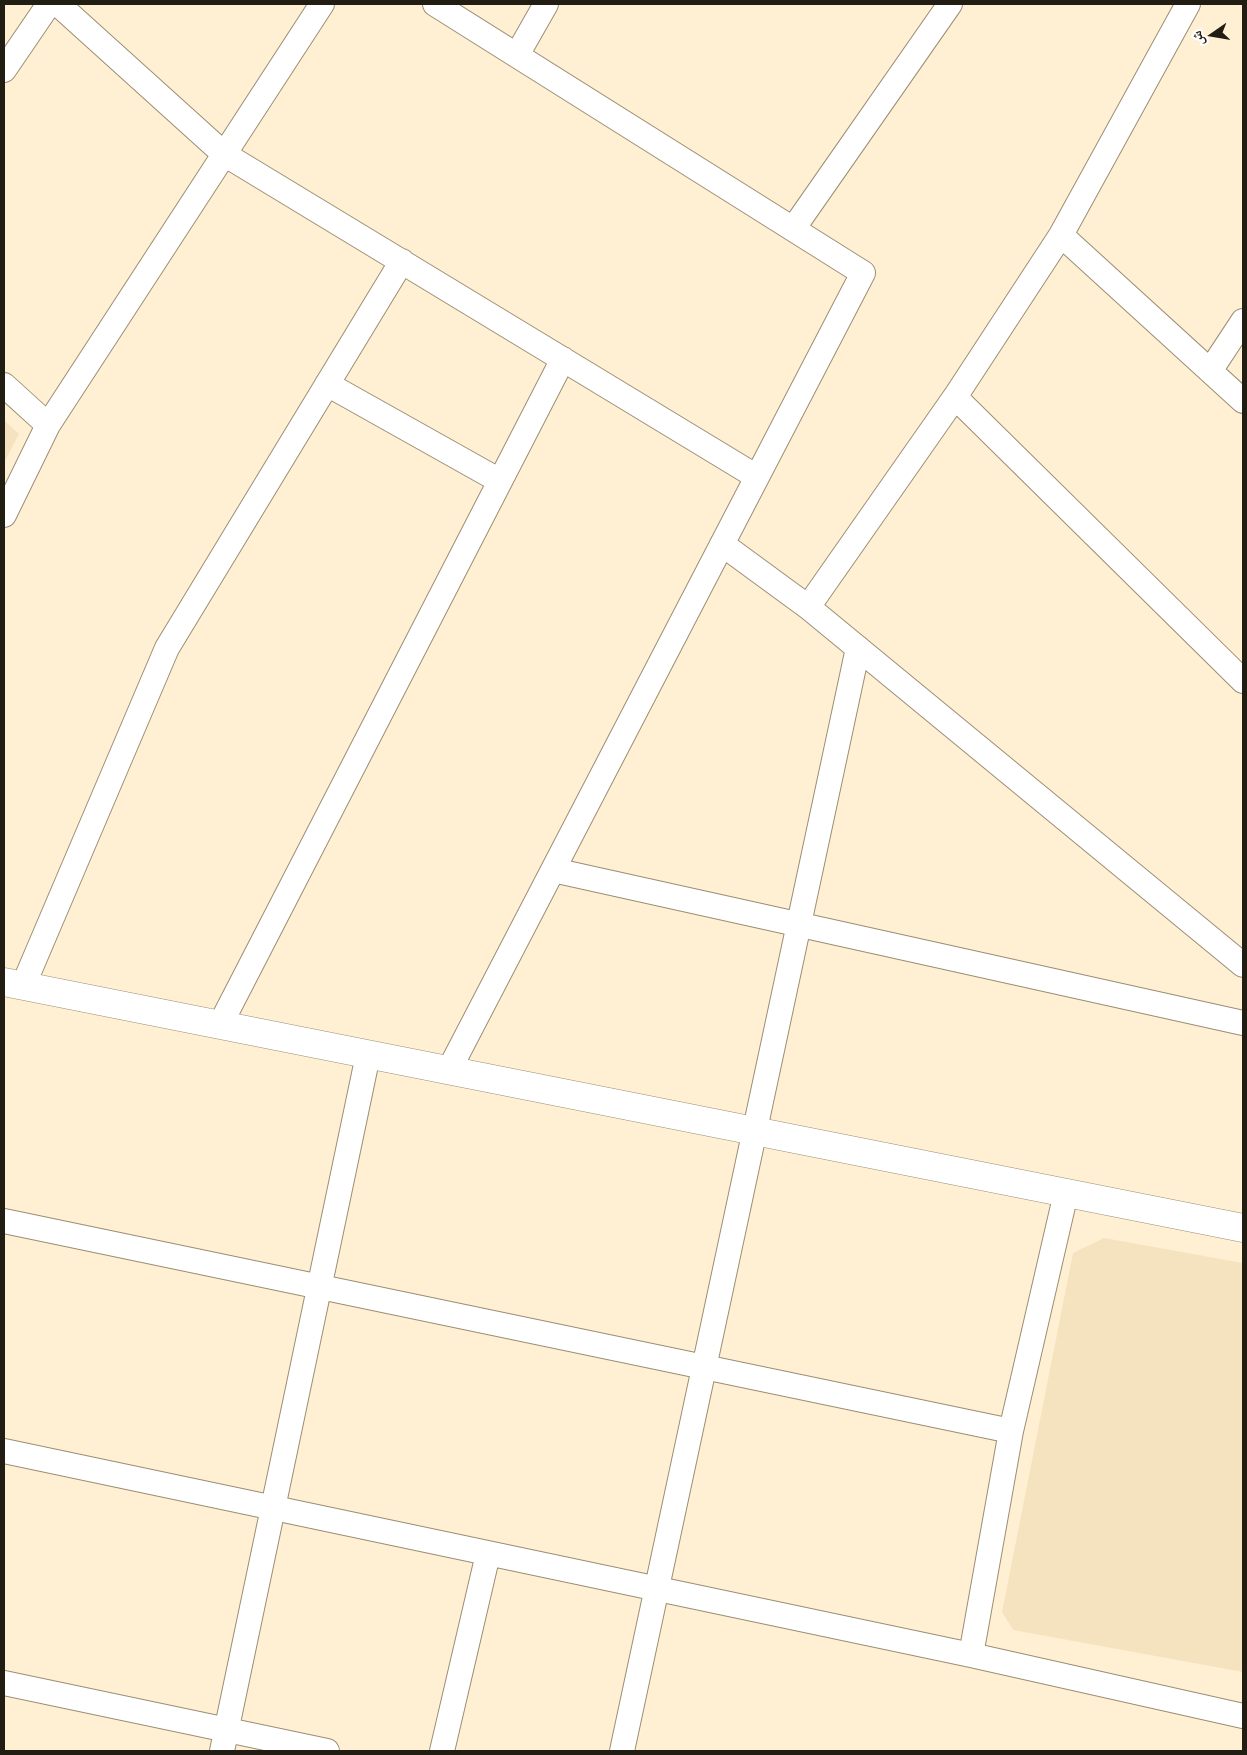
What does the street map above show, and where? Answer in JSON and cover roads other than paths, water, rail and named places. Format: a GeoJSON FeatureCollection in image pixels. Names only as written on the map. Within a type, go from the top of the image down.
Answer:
{"type":"FeatureCollection","features":[{"type":"Feature","properties":{"kind":"street"},"geometry":{"type":"LineString","coordinates":[[4,70],[49,4]]}},
{"type":"Feature","properties":{"kind":"street"},"geometry":{"type":"LineString","coordinates":[[58,4],[224,154],[757,477]]}},
{"type":"Feature","properties":{"kind":"street"},"geometry":{"type":"LineString","coordinates":[[4,515],[48,425],[322,4]]}},
{"type":"Feature","properties":{"kind":"street"},"geometry":{"type":"LineString","coordinates":[[435,4],[863,273],[448,1070]]}},
{"type":"Feature","properties":{"kind":"street"},"geometry":{"type":"LineString","coordinates":[[517,55],[546,4]]}},
{"type":"Feature","properties":{"kind":"street"},"geometry":{"type":"LineString","coordinates":[[794,229],[950,4]]}},
{"type":"Feature","properties":{"kind":"street"},"geometry":{"type":"LineString","coordinates":[[808,607],[955,397],[1061,235],[1188,4]]}},
{"type":"Feature","properties":{"kind":"street"},"geometry":{"type":"LineString","coordinates":[[1061,235],[1243,402]]}},
{"type":"Feature","properties":{"kind":"street"},"geometry":{"type":"LineString","coordinates":[[402,261],[166,648],[14,984],[1243,1228]]}},
{"type":"Feature","properties":{"kind":"street"},"geometry":{"type":"LineString","coordinates":[[1210,371],[1243,322]]}},
{"type":"Feature","properties":{"kind":"street"},"geometry":{"type":"LineString","coordinates":[[220,1025],[563,359]]}},
{"type":"Feature","properties":{"kind":"street"},"geometry":{"type":"LineString","coordinates":[[4,384],[48,425]]}},
{"type":"Feature","properties":{"kind":"street"},"geometry":{"type":"LineString","coordinates":[[327,384],[500,481]]}},
{"type":"Feature","properties":{"kind":"street"},"geometry":{"type":"LineString","coordinates":[[955,397],[1243,681]]}},
{"type":"Feature","properties":{"kind":"street"},"geometry":{"type":"LineString","coordinates":[[722,544],[808,607],[1243,965]]}},
{"type":"Feature","properties":{"kind":"street"},"geometry":{"type":"LineString","coordinates":[[622,1751],[858,648]]}},
{"type":"Feature","properties":{"kind":"street"},"geometry":{"type":"LineString","coordinates":[[553,870],[1243,1023]]}},
{"type":"Feature","properties":{"kind":"street"},"geometry":{"type":"LineString","coordinates":[[224,1741],[368,1055]]}},
{"type":"Feature","properties":{"kind":"street"},"geometry":{"type":"LineString","coordinates":[[971,1656],[1011,1432],[1066,1193]]}},
{"type":"Feature","properties":{"kind":"street"},"geometry":{"type":"LineString","coordinates":[[4,1221],[1011,1432]]}},
{"type":"Feature","properties":{"kind":"street"},"geometry":{"type":"LineString","coordinates":[[4,1452],[657,1589],[1243,1716]]}},
{"type":"Feature","properties":{"kind":"street"},"geometry":{"type":"LineString","coordinates":[[442,1751],[488,1554]]}},
{"type":"Feature","properties":{"kind":"street"},"geometry":{"type":"LineString","coordinates":[[4,1683],[224,1741],[327,1751]]}}]}
